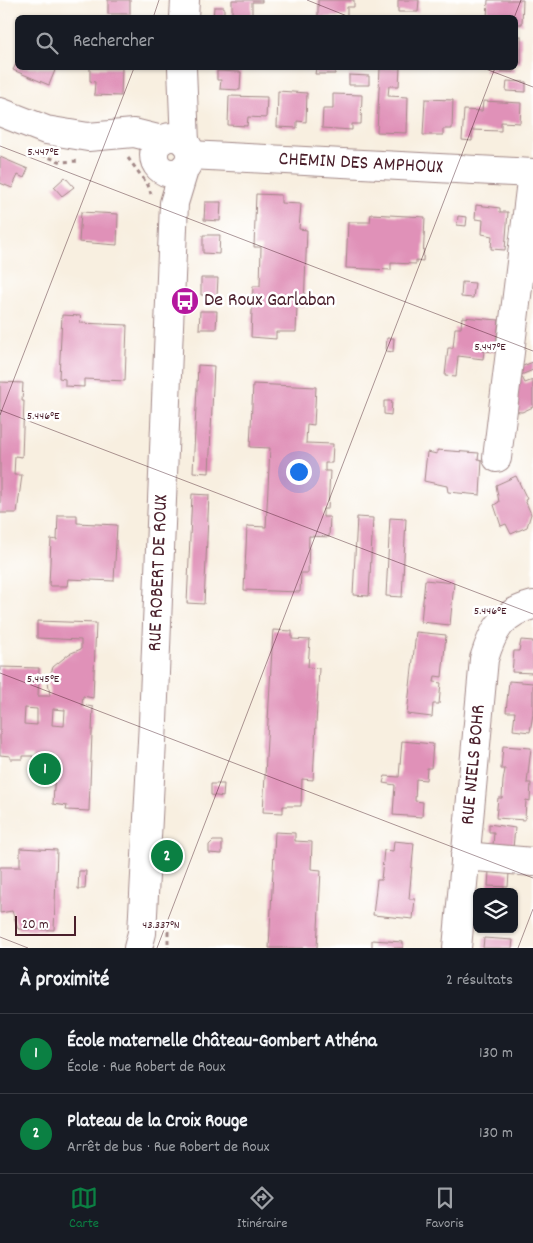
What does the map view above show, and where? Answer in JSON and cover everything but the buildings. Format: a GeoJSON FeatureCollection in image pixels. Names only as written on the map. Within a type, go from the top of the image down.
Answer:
{"type":"FeatureCollection","features":[{"type":"Feature","properties":{"kind":"street"},"geometry":{"type":"LineString","coordinates":[[184,15],[185,0]]}},
{"type":"Feature","properties":{"kind":"street","name":"RUE ROBERT DE ROUX"},"geometry":{"type":"LineString","coordinates":[[141,946],[153,722],[174,203],[173,153],[182,76]]}},
{"type":"Feature","properties":{"kind":"street","name":"CHEMIN DES AMPHOUX"},"geometry":{"type":"LineString","coordinates":[[0,112],[46,130],[88,137],[134,133],[173,153],[532,173]]}},
{"type":"Feature","properties":{"kind":"street"},"geometry":{"type":"LineString","coordinates":[[496,458],[532,173]]}},
{"type":"Feature","properties":{"kind":"street","name":"RUE NIELS BOHR"},"geometry":{"type":"LineString","coordinates":[[458,948],[484,659],[490,639],[501,622],[518,609],[533,605]]}},
{"type":"Feature","properties":{"kind":"street"},"geometry":{"type":"LineString","coordinates":[[465,856],[533,862]]}},
{"type":"Feature","properties":{"kind":"place","name":"De Roux Garlaban"},"geometry":{"type":"Point","coordinates":[185,301]}},
{"type":"Feature","properties":{"kind":"place","name":"École maternelle Château-Gombert Athéna"},"geometry":{"type":"Point","coordinates":[45,769]}},
{"type":"Feature","properties":{"kind":"place","name":"Plateau de la Croix Rouge"},"geometry":{"type":"Point","coordinates":[167,856]}}]}
